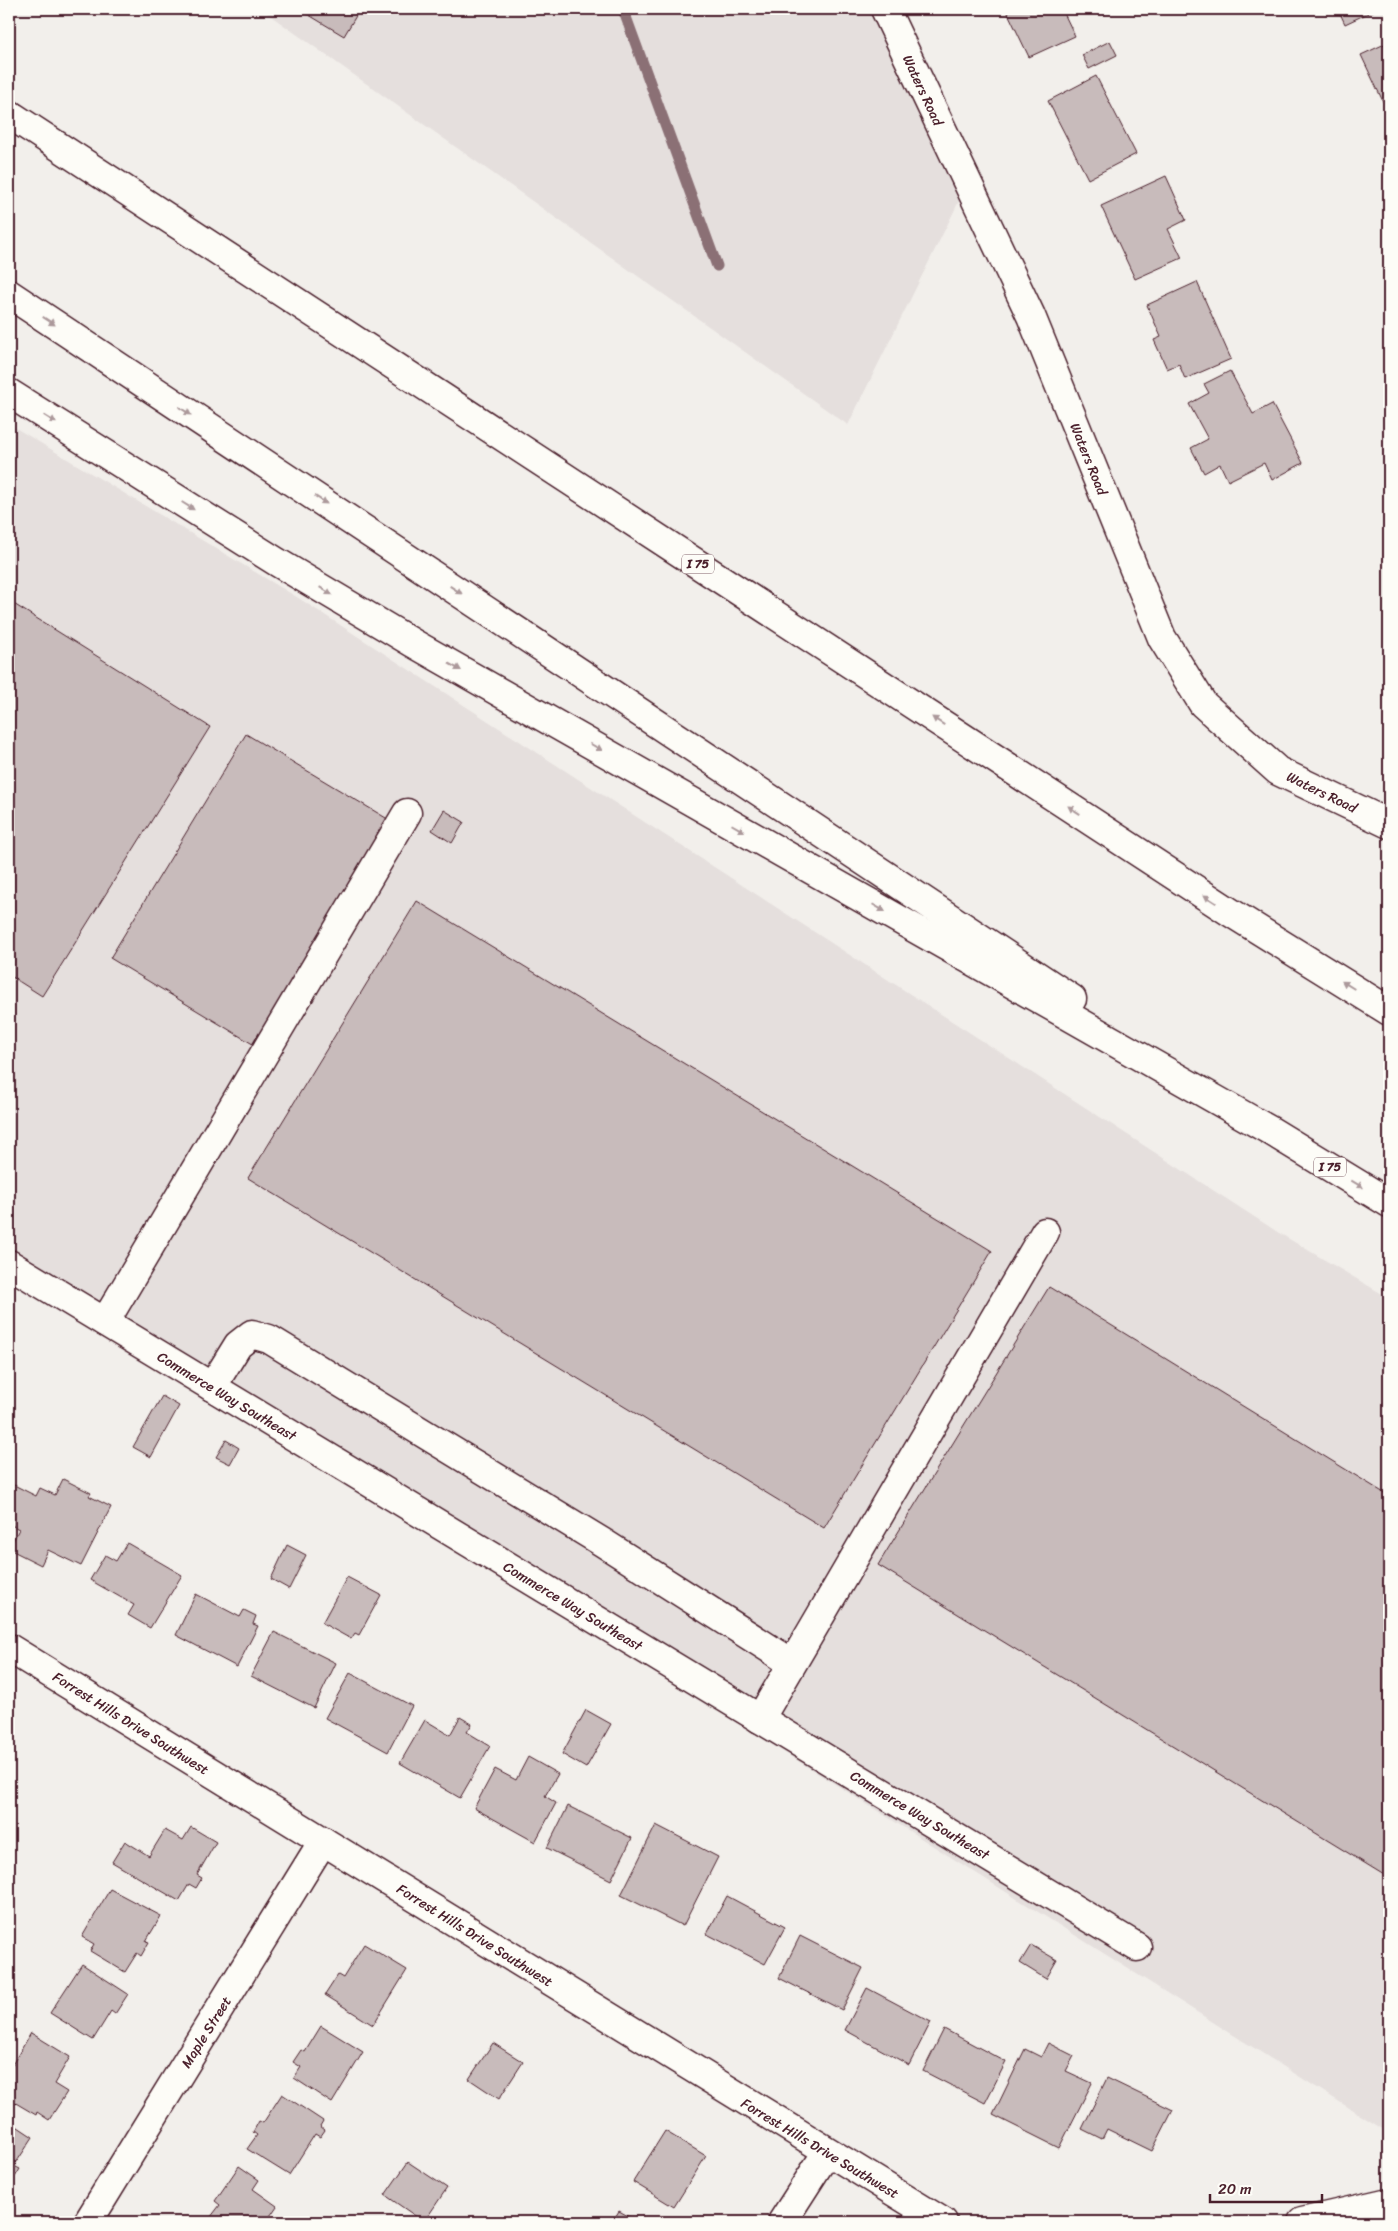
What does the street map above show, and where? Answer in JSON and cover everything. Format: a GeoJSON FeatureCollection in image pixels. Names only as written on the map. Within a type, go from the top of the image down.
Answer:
{"type":"FeatureCollection","features":[{"type":"Feature","properties":{"kind":"main road","name":"Waters Road"},"geometry":{"type":"LineString","coordinates":[[885,9],[1031,316],[1162,638],[1204,704],[1278,771],[1389,824]]}},
{"type":"Feature","properties":{"kind":"main road","name":"I 75"},"geometry":{"type":"LineString","coordinates":[[9,114],[1230,912],[1389,1011]]}},
{"type":"Feature","properties":{"kind":"main road","name":"I 75"},"geometry":{"type":"LineString","coordinates":[[9,294],[1271,1131],[1389,1203]]}},
{"type":"Feature","properties":{"kind":"main road"},"geometry":{"type":"LineString","coordinates":[[9,393],[277,562],[413,643],[1271,1131]]}},
{"type":"Feature","properties":{"kind":"main road"},"geometry":{"type":"LineString","coordinates":[[105,1322],[408,814]]}},
{"type":"Feature","properties":{"kind":"main road"},"geometry":{"type":"LineString","coordinates":[[760,1718],[1045,1232]]}},
{"type":"Feature","properties":{"kind":"main road","name":"Commerce Way Southeast"},"geometry":{"type":"LineString","coordinates":[[9,1264],[1138,1948]]}},
{"type":"Feature","properties":{"kind":"main road"},"geometry":{"type":"LineString","coordinates":[[212,1387],[238,1345],[252,1334],[269,1340],[602,1542],[792,1663]]}},
{"type":"Feature","properties":{"kind":"main road","name":"Forrest Hills Drive Southwest"},"geometry":{"type":"LineString","coordinates":[[9,1648],[943,2222]]}},
{"type":"Feature","properties":{"kind":"main road","name":"Maple Street"},"geometry":{"type":"LineString","coordinates":[[88,2222],[323,1841]]}},
{"type":"Feature","properties":{"kind":"main road"},"geometry":{"type":"LineString","coordinates":[[782,2222],[827,2152]]}},
{"type":"Feature","properties":{"kind":"main road"},"geometry":{"type":"LineString","coordinates":[[1302,2222],[1389,2202]]}},
{"type":"Feature","properties":{"kind":"shaded area"},"geometry":{"type":"Polygon","coordinates":[[[261,9],[878,9],[967,185],[848,425],[261,9]]]}},
{"type":"Feature","properties":{"kind":"shaded area"},"geometry":{"type":"Polygon","coordinates":[[[9,424],[300,599],[1279,1233],[1389,1298],[1389,2133],[757,1735],[9,1274],[9,424]]]}},
{"type":"Feature","properties":{"kind":"building"},"geometry":{"type":"Polygon","coordinates":[[[299,9],[360,9],[344,36],[299,9]]]}},
{"type":"Feature","properties":{"kind":"building"},"geometry":{"type":"Polygon","coordinates":[[[1006,9],[1062,9],[1075,36],[1029,57],[1006,9]]]}},
{"type":"Feature","properties":{"kind":"building"},"geometry":{"type":"Polygon","coordinates":[[[1338,9],[1377,9],[1345,24],[1338,9]]]}},
{"type":"Feature","properties":{"kind":"building"},"geometry":{"type":"Polygon","coordinates":[[[1110,41],[1117,55],[1089,69],[1082,55],[1110,41]]]}},
{"type":"Feature","properties":{"kind":"building"},"geometry":{"type":"Polygon","coordinates":[[[1389,42],[1389,114],[1361,55],[1389,42]]]}},
{"type":"Feature","properties":{"kind":"building"},"geometry":{"type":"Polygon","coordinates":[[[1096,76],[1136,154],[1088,179],[1048,101],[1096,76]]]}},
{"type":"Feature","properties":{"kind":"building"},"geometry":{"type":"Polygon","coordinates":[[[1166,176],[1186,220],[1168,229],[1182,258],[1135,279],[1101,206],[1166,176]]]}},
{"type":"Feature","properties":{"kind":"building"},"geometry":{"type":"Polygon","coordinates":[[[1197,282],[1231,359],[1185,379],[1179,364],[1167,369],[1154,340],[1161,337],[1147,305],[1197,282]]]}},
{"type":"Feature","properties":{"kind":"building"},"geometry":{"type":"Polygon","coordinates":[[[1230,371],[1253,414],[1272,404],[1303,463],[1272,480],[1264,463],[1228,481],[1220,464],[1204,473],[1191,448],[1208,439],[1189,404],[1209,393],[1204,384],[1230,371]]]}},
{"type":"Feature","properties":{"kind":"building"},"geometry":{"type":"Polygon","coordinates":[[[9,601],[210,727],[42,996],[9,975],[9,601]]]}},
{"type":"Feature","properties":{"kind":"building"},"geometry":{"type":"Polygon","coordinates":[[[246,734],[391,821],[256,1046],[110,958],[246,734]]]}},
{"type":"Feature","properties":{"kind":"building"},"geometry":{"type":"Polygon","coordinates":[[[444,810],[464,822],[452,843],[432,830],[444,810]]]}},
{"type":"Feature","properties":{"kind":"building"},"geometry":{"type":"Polygon","coordinates":[[[417,901],[992,1251],[824,1528],[248,1178],[417,901]]]}},
{"type":"Feature","properties":{"kind":"building"},"geometry":{"type":"Polygon","coordinates":[[[1049,1287],[1389,1496],[1389,1878],[878,1565],[1049,1287]]]}},
{"type":"Feature","properties":{"kind":"building"},"geometry":{"type":"Polygon","coordinates":[[[162,1396],[179,1406],[151,1457],[133,1447],[162,1396]]]}},
{"type":"Feature","properties":{"kind":"building"},"geometry":{"type":"Polygon","coordinates":[[[226,1440],[239,1448],[230,1464],[216,1457],[226,1440]]]}},
{"type":"Feature","properties":{"kind":"building"},"geometry":{"type":"Polygon","coordinates":[[[63,1479],[91,1493],[89,1496],[111,1507],[81,1566],[48,1550],[41,1565],[9,1549],[19,1529],[9,1524],[10,1483],[36,1496],[40,1488],[55,1495],[63,1479]]]}},
{"type":"Feature","properties":{"kind":"building"},"geometry":{"type":"Polygon","coordinates":[[[127,1543],[182,1575],[150,1628],[128,1615],[134,1605],[90,1580],[105,1555],[116,1561],[127,1543]]]}},
{"type":"Feature","properties":{"kind":"building"},"geometry":{"type":"Polygon","coordinates":[[[287,1545],[306,1555],[289,1589],[271,1579],[287,1545]]]}},
{"type":"Feature","properties":{"kind":"building"},"geometry":{"type":"Polygon","coordinates":[[[347,1577],[381,1595],[359,1635],[355,1633],[351,1639],[322,1623],[347,1577]]]}},
{"type":"Feature","properties":{"kind":"building"},"geometry":{"type":"Polygon","coordinates":[[[196,1594],[240,1617],[244,1610],[256,1616],[253,1624],[258,1626],[237,1667],[176,1635],[196,1594]]]}},
{"type":"Feature","properties":{"kind":"building"},"geometry":{"type":"Polygon","coordinates":[[[274,1632],[336,1663],[314,1708],[251,1676],[274,1632]]]}},
{"type":"Feature","properties":{"kind":"building"},"geometry":{"type":"Polygon","coordinates":[[[350,1673],[412,1706],[388,1752],[325,1718],[350,1673]]]}},
{"type":"Feature","properties":{"kind":"building"},"geometry":{"type":"Polygon","coordinates":[[[586,1710],[611,1724],[586,1768],[562,1754],[586,1710]]]}},
{"type":"Feature","properties":{"kind":"building"},"geometry":{"type":"Polygon","coordinates":[[[460,1717],[472,1724],[467,1732],[490,1746],[460,1798],[400,1763],[425,1720],[450,1735],[460,1717]]]}},
{"type":"Feature","properties":{"kind":"building"},"geometry":{"type":"Polygon","coordinates":[[[528,1757],[558,1774],[545,1796],[556,1803],[535,1842],[474,1808],[495,1769],[516,1780],[528,1757]]]}},
{"type":"Feature","properties":{"kind":"building"},"geometry":{"type":"Polygon","coordinates":[[[568,1806],[632,1838],[611,1880],[547,1848],[568,1806]]]}},
{"type":"Feature","properties":{"kind":"building"},"geometry":{"type":"Polygon","coordinates":[[[656,1825],[718,1857],[683,1926],[621,1895],[656,1825]]]}},
{"type":"Feature","properties":{"kind":"building"},"geometry":{"type":"Polygon","coordinates":[[[191,1827],[216,1842],[197,1875],[202,1878],[196,1888],[189,1884],[179,1901],[112,1862],[125,1841],[149,1856],[165,1830],[183,1840],[191,1827]]]}},
{"type":"Feature","properties":{"kind":"building"},"geometry":{"type":"Polygon","coordinates":[[[110,1889],[161,1916],[146,1941],[149,1942],[141,1956],[137,1953],[125,1972],[90,1951],[94,1944],[82,1937],[110,1889]]]}},
{"type":"Feature","properties":{"kind":"building"},"geometry":{"type":"Polygon","coordinates":[[[727,1896],[785,1927],[765,1964],[707,1934],[727,1896]]]}},
{"type":"Feature","properties":{"kind":"building"},"geometry":{"type":"Polygon","coordinates":[[[800,1936],[863,1968],[842,2010],[779,1978],[800,1936]]]}},
{"type":"Feature","properties":{"kind":"building"},"geometry":{"type":"Polygon","coordinates":[[[364,1944],[407,1970],[373,2025],[325,1995],[338,1975],[343,1978],[364,1944]]]}},
{"type":"Feature","properties":{"kind":"building"},"geometry":{"type":"Polygon","coordinates":[[[1031,1945],[1057,1960],[1046,1979],[1020,1963],[1031,1945]]]}},
{"type":"Feature","properties":{"kind":"building"},"geometry":{"type":"Polygon","coordinates":[[[82,1964],[128,1994],[115,2014],[111,2011],[93,2040],[50,2013],[82,1964]]]}},
{"type":"Feature","properties":{"kind":"building"},"geometry":{"type":"Polygon","coordinates":[[[867,1988],[931,2022],[909,2065],[845,2030],[867,1988]]]}},
{"type":"Feature","properties":{"kind":"building"},"geometry":{"type":"Polygon","coordinates":[[[321,2026],[363,2052],[332,2103],[294,2078],[301,2067],[293,2062],[301,2050],[305,2052],[321,2026]]]}},
{"type":"Feature","properties":{"kind":"building"},"geometry":{"type":"Polygon","coordinates":[[[944,2029],[1006,2062],[985,2103],[923,2071],[944,2029]]]}},
{"type":"Feature","properties":{"kind":"building"},"geometry":{"type":"Polygon","coordinates":[[[31,2033],[70,2057],[54,2084],[67,2092],[49,2120],[37,2112],[36,2115],[9,2099],[9,2070],[31,2033]]]}},
{"type":"Feature","properties":{"kind":"building"},"geometry":{"type":"Polygon","coordinates":[[[493,2043],[523,2062],[499,2099],[469,2079],[493,2043]]]}},
{"type":"Feature","properties":{"kind":"building"},"geometry":{"type":"Polygon","coordinates":[[[1048,2043],[1074,2056],[1066,2071],[1092,2083],[1059,2148],[993,2115],[1025,2049],[1041,2057],[1048,2043]]]}},
{"type":"Feature","properties":{"kind":"building"},"geometry":{"type":"Polygon","coordinates":[[[1107,2078],[1173,2110],[1152,2151],[1107,2129],[1102,2139],[1082,2129],[1107,2078]]]}},
{"type":"Feature","properties":{"kind":"building"},"geometry":{"type":"Polygon","coordinates":[[[282,2094],[323,2121],[320,2126],[325,2130],[320,2137],[315,2134],[289,2175],[247,2149],[257,2135],[253,2132],[259,2121],[263,2123],[282,2094]]]}},
{"type":"Feature","properties":{"kind":"building"},"geometry":{"type":"Polygon","coordinates":[[[9,2121],[33,2137],[14,2166],[20,2169],[15,2177],[10,2174],[9,2177],[9,2121]]]}},
{"type":"Feature","properties":{"kind":"building"},"geometry":{"type":"Polygon","coordinates":[[[665,2131],[706,2156],[674,2207],[633,2182],[665,2131]]]}},
{"type":"Feature","properties":{"kind":"building"},"geometry":{"type":"Polygon","coordinates":[[[408,2162],[447,2188],[424,2222],[385,2195],[408,2162]]]}},
{"type":"Feature","properties":{"kind":"building"},"geometry":{"type":"Polygon","coordinates":[[[239,2166],[259,2180],[253,2189],[277,2206],[266,2222],[207,2222],[220,2205],[215,2201],[239,2166]]]}},
{"type":"Feature","properties":{"kind":"building"},"geometry":{"type":"Polygon","coordinates":[[[619,2211],[639,2222],[612,2222],[619,2211]]]}},
{"type":"Feature","properties":{"kind":"waterway"},"geometry":{"type":"LineString","coordinates":[[623,9],[717,266]]}}]}
